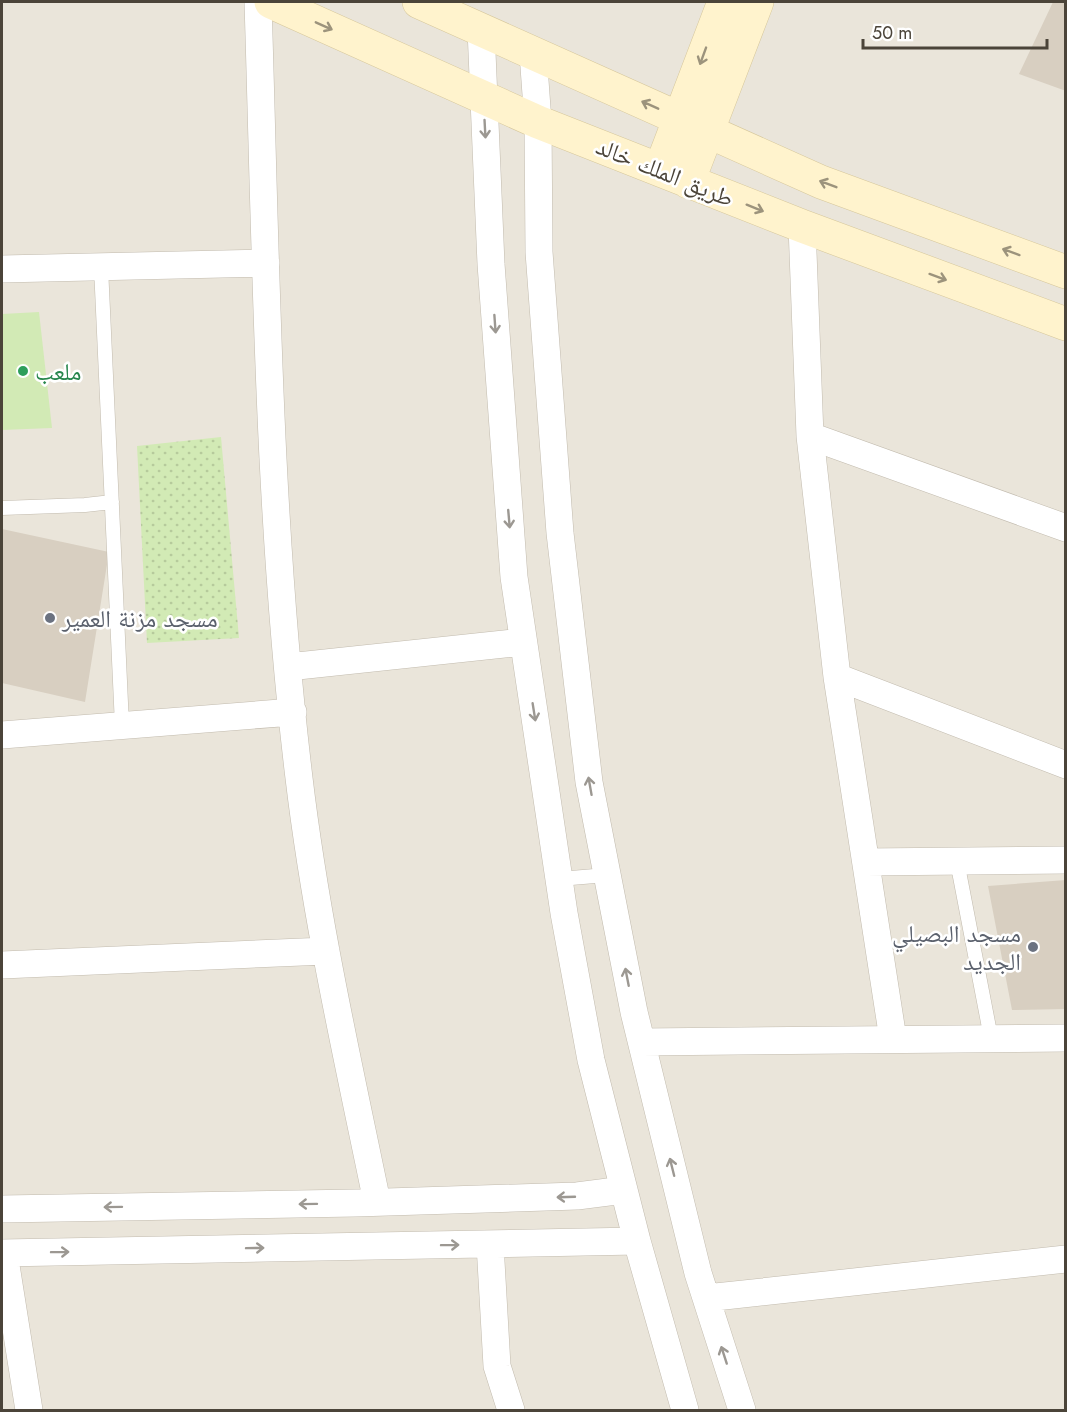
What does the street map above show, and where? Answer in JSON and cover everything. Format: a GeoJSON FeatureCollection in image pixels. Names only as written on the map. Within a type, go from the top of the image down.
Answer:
{"type":"FeatureCollection","features":[{"type":"Feature","properties":{"kind":"main road","name":"طريق الملك خالد"},"geometry":{"type":"LineString","coordinates":[[271,2],[538,122],[802,226],[1065,324]]}},
{"type":"Feature","properties":{"kind":"main road"},"geometry":{"type":"LineString","coordinates":[[419,2],[822,182],[1065,272]]}},
{"type":"Feature","properties":{"kind":"main road"},"geometry":{"type":"LineString","coordinates":[[694,125],[724,2]]}},
{"type":"Feature","properties":{"kind":"main road"},"geometry":{"type":"LineString","coordinates":[[674,176],[694,125],[757,2]]}},
{"type":"Feature","properties":{"kind":"street"},"geometry":{"type":"LineString","coordinates":[[258,2],[272,450],[280,573],[299,779],[367,1202],[359,1246]]}},
{"type":"Feature","properties":{"kind":"street"},"geometry":{"type":"LineString","coordinates":[[481,29],[491,264],[514,577],[559,879],[591,1060],[637,1241],[685,1410]]}},
{"type":"Feature","properties":{"kind":"street"},"geometry":{"type":"LineString","coordinates":[[533,53],[538,122],[539,252],[560,533],[589,782],[642,1042],[698,1273],[742,1410]]}},
{"type":"Feature","properties":{"kind":"street"},"geometry":{"type":"LineString","coordinates":[[802,226],[810,436],[837,677],[893,1039]]}},
{"type":"Feature","properties":{"kind":"street"},"geometry":{"type":"LineString","coordinates":[[2,269],[266,262]]}},
{"type":"Feature","properties":{"kind":"street"},"geometry":{"type":"LineString","coordinates":[[810,436],[1065,528]]}},
{"type":"Feature","properties":{"kind":"street"},"geometry":{"type":"LineString","coordinates":[[288,667],[524,642]]}},
{"type":"Feature","properties":{"kind":"street"},"geometry":{"type":"LineString","coordinates":[[837,677],[1065,765]]}},
{"type":"Feature","properties":{"kind":"street"},"geometry":{"type":"LineString","coordinates":[[2,735],[293,712]]}},
{"type":"Feature","properties":{"kind":"street"},"geometry":{"type":"LineString","coordinates":[[866,862],[1065,860]]}},
{"type":"Feature","properties":{"kind":"street"},"geometry":{"type":"LineString","coordinates":[[2,965],[326,951]]}},
{"type":"Feature","properties":{"kind":"street"},"geometry":{"type":"LineString","coordinates":[[642,1042],[1065,1038]]}},
{"type":"Feature","properties":{"kind":"street"},"geometry":{"type":"LineString","coordinates":[[2,1209],[577,1196],[624,1190]]}},
{"type":"Feature","properties":{"kind":"street"},"geometry":{"type":"LineString","coordinates":[[29,1410],[3,1253],[637,1241]]}},
{"type":"Feature","properties":{"kind":"street"},"geometry":{"type":"LineString","coordinates":[[490,1244],[497,1366],[511,1410]]}},
{"type":"Feature","properties":{"kind":"street"},"geometry":{"type":"LineString","coordinates":[[706,1298],[1065,1259]]}},
{"type":"Feature","properties":{"kind":"lane"},"geometry":{"type":"LineString","coordinates":[[101,267],[122,725]]}},
{"type":"Feature","properties":{"kind":"lane"},"geometry":{"type":"LineString","coordinates":[[2,508],[84,505],[112,501]]}},
{"type":"Feature","properties":{"kind":"lane"},"geometry":{"type":"LineString","coordinates":[[957,861],[991,1038]]}},
{"type":"Feature","properties":{"kind":"lane"},"geometry":{"type":"LineString","coordinates":[[559,879],[607,875]]}},
{"type":"Feature","properties":{"kind":"shaded area"},"geometry":{"type":"Polygon","coordinates":[[[2,2],[1065,2],[1065,1410],[2,1410],[2,2]]]}},
{"type":"Feature","properties":{"kind":"green space","name":"ملعب"},"geometry":{"type":"Polygon","coordinates":[[[39,312],[52,428],[2,430],[2,314],[39,312]]]}},
{"type":"Feature","properties":{"kind":"green space"},"geometry":{"type":"Polygon","coordinates":[[[221,437],[239,638],[147,643],[137,446],[221,437]]]}},
{"type":"Feature","properties":{"kind":"building"},"geometry":{"type":"Polygon","coordinates":[[[1053,2],[1066,2],[1066,91],[1019,74],[1053,2]]]}},
{"type":"Feature","properties":{"kind":"building","name":"مسجد مزنة العمير"},"geometry":{"type":"Polygon","coordinates":[[[2,529],[109,552],[85,702],[2,683],[2,529]]]}},
{"type":"Feature","properties":{"kind":"building","name":"مسجد البصيلي الجديد"},"geometry":{"type":"Polygon","coordinates":[[[1066,880],[1066,1009],[1012,1010],[988,886],[1066,880]]]}},
{"type":"Feature","properties":{"kind":"place","name":"ملعب"},"geometry":{"type":"Point","coordinates":[23,371]}},
{"type":"Feature","properties":{"kind":"place","name":"مسجد مزنة العمير"},"geometry":{"type":"Point","coordinates":[50,618]}},
{"type":"Feature","properties":{"kind":"place","name":"مسجد البصيلي الجديد"},"geometry":{"type":"Point","coordinates":[1033,947]}}]}
